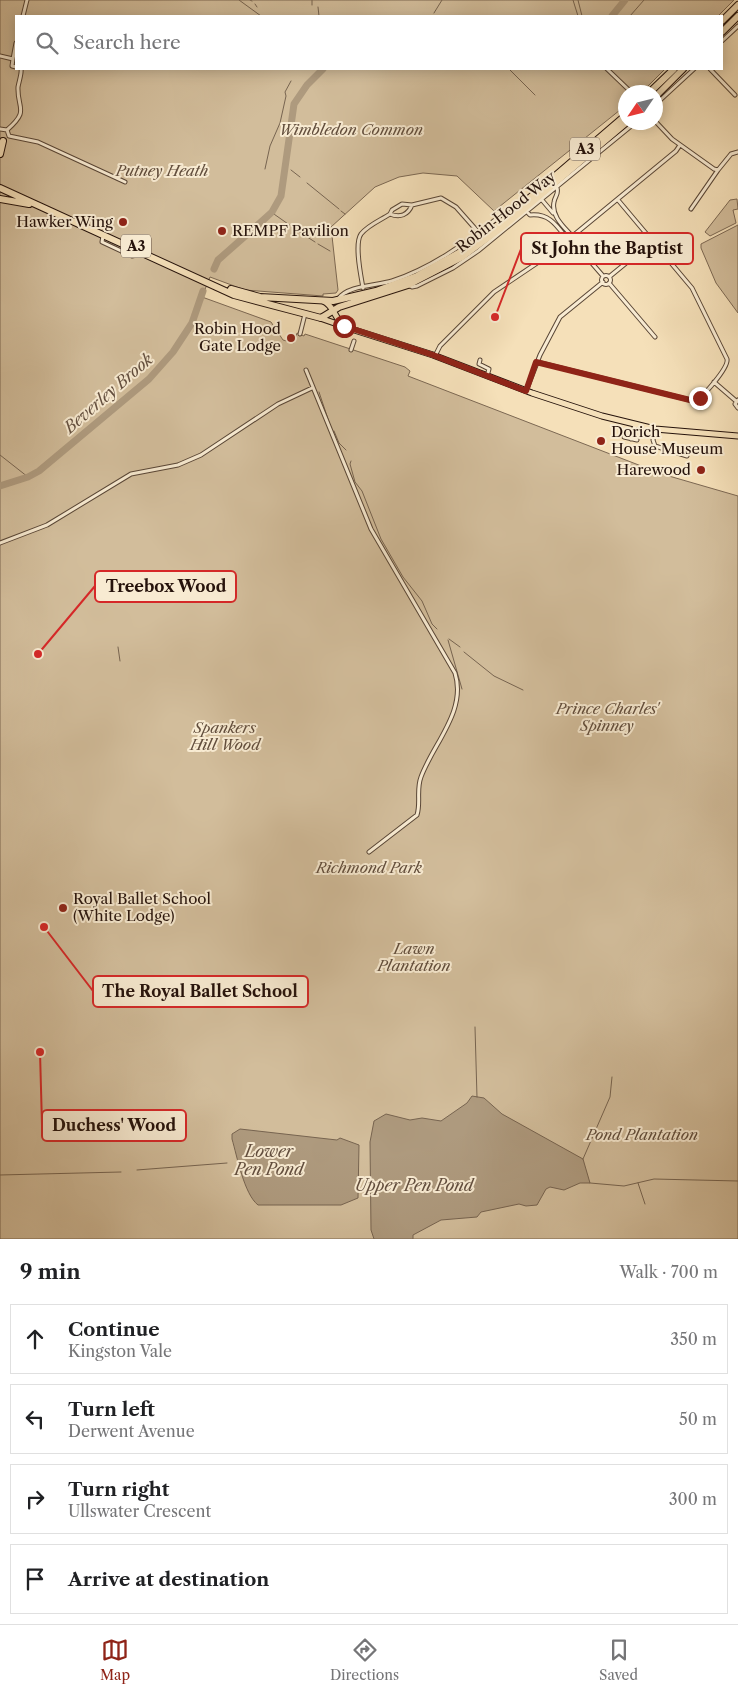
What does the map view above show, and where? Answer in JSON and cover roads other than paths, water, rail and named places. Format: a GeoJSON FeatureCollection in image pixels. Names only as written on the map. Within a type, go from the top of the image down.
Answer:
{"type":"FeatureCollection","features":[{"type":"Feature","properties":{"kind":"highway"},"geometry":{"type":"LineString","coordinates":[[723,20],[738,5]]}},
{"type":"Feature","properties":{"kind":"highway"},"geometry":{"type":"LineString","coordinates":[[723,31],[738,16]]}},
{"type":"Feature","properties":{"kind":"highway"},"geometry":{"type":"LineString","coordinates":[[657,85],[673,70]]}},
{"type":"Feature","properties":{"kind":"highway"},"geometry":{"type":"LineString","coordinates":[[663,89],[683,70]]}},
{"type":"Feature","properties":{"kind":"highway","name":"Robin Hood Way"},"geometry":{"type":"LineString","coordinates":[[323,301],[338,300],[386,287],[427,271],[464,250],[618,122]]}},
{"type":"Feature","properties":{"kind":"highway","name":"Robin Hood Way"},"geometry":{"type":"LineString","coordinates":[[333,311],[411,286],[449,265],[485,240],[618,129]]}},
{"type":"Feature","properties":{"kind":"highway"},"geometry":{"type":"LineString","coordinates":[[0,154],[2,141]]}},
{"type":"Feature","properties":{"kind":"highway","name":"A3"},"geometry":{"type":"LineString","coordinates":[[1,185],[103,236],[234,293],[318,318],[326,316],[333,311]]}},
{"type":"Feature","properties":{"kind":"highway","name":"A3"},"geometry":{"type":"LineString","coordinates":[[1,185],[234,293],[260,297],[323,301]]}},
{"type":"Feature","properties":{"kind":"highway","name":"A3"},"geometry":{"type":"LineString","coordinates":[[0,199],[18,201],[61,216]]}},
{"type":"Feature","properties":{"kind":"main road"},"geometry":{"type":"LineString","coordinates":[[323,301],[329,304],[338,320],[345,327]]}},
{"type":"Feature","properties":{"kind":"main road"},"geometry":{"type":"LineString","coordinates":[[318,318],[345,327],[356,333],[435,356],[526,391],[635,424],[655,429],[738,436]]}},
{"type":"Feature","properties":{"kind":"street"},"geometry":{"type":"LineString","coordinates":[[23,15],[27,0]]}},
{"type":"Feature","properties":{"kind":"street"},"geometry":{"type":"LineString","coordinates":[[723,41],[738,26]]}},
{"type":"Feature","properties":{"kind":"street"},"geometry":{"type":"LineString","coordinates":[[15,48],[12,66],[15,68]]}},
{"type":"Feature","properties":{"kind":"street"},"geometry":{"type":"LineString","coordinates":[[0,56],[13,59]]}},
{"type":"Feature","properties":{"kind":"street"},"geometry":{"type":"LineString","coordinates":[[7,130],[16,121],[22,108],[18,93],[21,70]]}},
{"type":"Feature","properties":{"kind":"street"},"geometry":{"type":"LineString","coordinates":[[607,70],[623,85]]}},
{"type":"Feature","properties":{"kind":"street"},"geometry":{"type":"LineString","coordinates":[[663,98],[693,70]]}},
{"type":"Feature","properties":{"kind":"street"},"geometry":{"type":"LineString","coordinates":[[711,70],[735,95]]}},
{"type":"Feature","properties":{"kind":"street"},"geometry":{"type":"LineString","coordinates":[[0,129],[7,130]]}},
{"type":"Feature","properties":{"kind":"street"},"geometry":{"type":"LineString","coordinates":[[663,129],[680,145],[718,170]]}},
{"type":"Feature","properties":{"kind":"street"},"geometry":{"type":"LineString","coordinates":[[7,130],[9,136]]}},
{"type":"Feature","properties":{"kind":"street","name":"Robin Hood Way"},"geometry":{"type":"LineString","coordinates":[[411,286],[466,260],[543,201],[626,130]]}},
{"type":"Feature","properties":{"kind":"street"},"geometry":{"type":"LineString","coordinates":[[2,141],[9,136],[39,143],[125,182]]}},
{"type":"Feature","properties":{"kind":"street"},"geometry":{"type":"LineString","coordinates":[[435,356],[440,346],[494,292],[539,262],[570,238],[676,151],[680,145]]}},
{"type":"Feature","properties":{"kind":"street"},"geometry":{"type":"LineString","coordinates":[[691,209],[731,154],[738,152]]}},
{"type":"Feature","properties":{"kind":"street"},"geometry":{"type":"LineString","coordinates":[[555,215],[554,202],[558,193],[557,188]]}},
{"type":"Feature","properties":{"kind":"street"},"geometry":{"type":"LineString","coordinates":[[363,288],[358,250],[360,236],[366,229],[390,214],[396,206],[407,203],[412,205],[435,198],[446,200],[456,207],[479,233]]}},
{"type":"Feature","properties":{"kind":"street"},"geometry":{"type":"LineString","coordinates":[[536,362],[694,401],[700,398],[727,367],[727,359],[692,288],[618,200]]}},
{"type":"Feature","properties":{"kind":"street"},"geometry":{"type":"LineString","coordinates":[[543,201],[570,238]]}},
{"type":"Feature","properties":{"kind":"street"},"geometry":{"type":"LineString","coordinates":[[390,214],[400,216],[406,213],[412,205]]}},
{"type":"Feature","properties":{"kind":"street"},"geometry":{"type":"LineString","coordinates":[[528,212],[530,215],[542,214],[550,218],[603,276],[609,277],[653,242]]}},
{"type":"Feature","properties":{"kind":"street","name":"Robin Hood Way"},"geometry":{"type":"LineString","coordinates":[[338,300],[344,292],[387,282],[422,269],[444,258],[496,220],[501,221]]}},
{"type":"Feature","properties":{"kind":"street"},"geometry":{"type":"LineString","coordinates":[[526,391],[536,362],[560,317],[602,282],[603,276]]}},
{"type":"Feature","properties":{"kind":"street"},"geometry":{"type":"LineString","coordinates":[[609,277],[609,283],[655,337]]}},
{"type":"Feature","properties":{"kind":"street"},"geometry":{"type":"LineString","coordinates":[[602,282],[609,283]]}},
{"type":"Feature","properties":{"kind":"street"},"geometry":{"type":"LineString","coordinates":[[300,334],[305,314]]}},
{"type":"Feature","properties":{"kind":"street"},"geometry":{"type":"LineString","coordinates":[[351,350],[354,341]]}},
{"type":"Feature","properties":{"kind":"street"},"geometry":{"type":"LineString","coordinates":[[480,360],[479,364],[489,369],[494,368]]}},
{"type":"Feature","properties":{"kind":"street"},"geometry":{"type":"LineString","coordinates":[[486,376],[489,369]]}},
{"type":"Feature","properties":{"kind":"street"},"geometry":{"type":"LineString","coordinates":[[306,370],[371,529],[456,678],[457,695],[448,725],[419,781],[418,815],[371,851]]}},
{"type":"Feature","properties":{"kind":"street"},"geometry":{"type":"LineString","coordinates":[[714,382],[737,400],[735,405],[738,408]]}},
{"type":"Feature","properties":{"kind":"street"},"geometry":{"type":"LineString","coordinates":[[0,543],[48,525],[131,474],[178,465],[201,455],[278,404],[312,388]]}},
{"type":"Feature","properties":{"kind":"street"},"geometry":{"type":"LineString","coordinates":[[631,439],[635,424]]}},
{"type":"Feature","properties":{"kind":"street"},"geometry":{"type":"LineString","coordinates":[[655,429],[653,440],[658,448],[687,456]]}},
{"type":"Feature","properties":{"kind":"street"},"geometry":{"type":"LineString","coordinates":[[624,437],[637,440]]}},
{"type":"Feature","properties":{"kind":"water","name":"Upper Pen Pond"},"geometry":{"type":"Polygon","coordinates":[[[472,1096],[484,1098],[502,1114],[583,1159],[590,1183],[580,1183],[564,1190],[550,1187],[546,1189],[537,1205],[526,1206],[519,1204],[481,1212],[477,1217],[441,1220],[413,1235],[413,1239],[374,1239],[371,1230],[370,1142],[374,1121],[386,1114],[410,1120],[422,1118],[441,1121],[467,1103],[472,1096]]]}},
{"type":"Feature","properties":{"kind":"water","name":"Lower Pen Pond"},"geometry":{"type":"Polygon","coordinates":[[[240,1129],[337,1140],[340,1138],[359,1145],[358,1198],[341,1205],[258,1205],[253,1200],[245,1184],[232,1139],[232,1134],[240,1129]]]}},
{"type":"Feature","properties":{"kind":"waterway"},"geometry":{"type":"LineString","coordinates":[[239,0],[260,15]]}},
{"type":"Feature","properties":{"kind":"waterway"},"geometry":{"type":"LineString","coordinates":[[312,0],[312,5]]}},
{"type":"Feature","properties":{"kind":"waterway"},"geometry":{"type":"LineString","coordinates":[[434,13],[442,0]]}},
{"type":"Feature","properties":{"kind":"waterway"},"geometry":{"type":"LineString","coordinates":[[573,0],[578,15]]}},
{"type":"Feature","properties":{"kind":"waterway"},"geometry":{"type":"LineString","coordinates":[[578,0],[582,15]]}},
{"type":"Feature","properties":{"kind":"waterway","name":"Beverley Brook"},"geometry":{"type":"LineString","coordinates":[[613,15],[625,0]]}},
{"type":"Feature","properties":{"kind":"waterway"},"geometry":{"type":"LineString","coordinates":[[631,15],[644,0]]}},
{"type":"Feature","properties":{"kind":"waterway"},"geometry":{"type":"LineString","coordinates":[[318,7],[319,15]]}},
{"type":"Feature","properties":{"kind":"waterway","name":"Beverley Brook"},"geometry":{"type":"LineString","coordinates":[[214,269],[218,260],[272,212],[281,196],[294,104],[307,85],[322,70]]}},
{"type":"Feature","properties":{"kind":"waterway"},"geometry":{"type":"LineString","coordinates":[[510,70],[535,95]]}},
{"type":"Feature","properties":{"kind":"waterway"},"geometry":{"type":"LineString","coordinates":[[265,169],[270,146],[280,123],[286,96],[285,92],[291,81]]}},
{"type":"Feature","properties":{"kind":"waterway"},"geometry":{"type":"LineString","coordinates":[[291,170],[300,177]]}},
{"type":"Feature","properties":{"kind":"waterway"},"geometry":{"type":"LineString","coordinates":[[307,183],[339,209]]}},
{"type":"Feature","properties":{"kind":"waterway"},"geometry":{"type":"LineString","coordinates":[[341,211],[345,214]]}},
{"type":"Feature","properties":{"kind":"waterway"},"geometry":{"type":"LineString","coordinates":[[271,212],[291,226]]}},
{"type":"Feature","properties":{"kind":"waterway"},"geometry":{"type":"LineString","coordinates":[[298,231],[315,242]]}},
{"type":"Feature","properties":{"kind":"waterway"},"geometry":{"type":"LineString","coordinates":[[318,244],[330,251]]}},
{"type":"Feature","properties":{"kind":"waterway","name":"Beverley Brook"},"geometry":{"type":"LineString","coordinates":[[0,486],[28,477],[39,471],[149,379],[173,352],[192,323],[203,291]]}},
{"type":"Feature","properties":{"kind":"waterway"},"geometry":{"type":"LineString","coordinates":[[319,392],[330,425]]}},
{"type":"Feature","properties":{"kind":"waterway"},"geometry":{"type":"LineString","coordinates":[[334,431],[339,443],[346,450]]}},
{"type":"Feature","properties":{"kind":"waterway"},"geometry":{"type":"LineString","coordinates":[[0,455],[28,477]]}},
{"type":"Feature","properties":{"kind":"waterway"},"geometry":{"type":"LineString","coordinates":[[351,461],[350,464],[355,482],[362,491],[381,539],[403,577],[422,601],[432,624],[437,629]]}},
{"type":"Feature","properties":{"kind":"waterway"},"geometry":{"type":"LineString","coordinates":[[449,639],[460,647]]}},
{"type":"Feature","properties":{"kind":"waterway"},"geometry":{"type":"LineString","coordinates":[[448,640],[462,689]]}},
{"type":"Feature","properties":{"kind":"waterway"},"geometry":{"type":"LineString","coordinates":[[118,647],[120,661]]}},
{"type":"Feature","properties":{"kind":"waterway"},"geometry":{"type":"LineString","coordinates":[[464,652],[494,676],[523,690]]}},
{"type":"Feature","properties":{"kind":"waterway"},"geometry":{"type":"LineString","coordinates":[[475,1027],[477,1097]]}},
{"type":"Feature","properties":{"kind":"waterway"},"geometry":{"type":"LineString","coordinates":[[583,1159],[610,1097],[612,1077]]}},
{"type":"Feature","properties":{"kind":"waterway"},"geometry":{"type":"LineString","coordinates":[[137,1170],[227,1163]]}},
{"type":"Feature","properties":{"kind":"waterway"},"geometry":{"type":"LineString","coordinates":[[0,1175],[121,1172]]}},
{"type":"Feature","properties":{"kind":"waterway"},"geometry":{"type":"LineString","coordinates":[[590,1183],[624,1186],[654,1179],[738,1181]]}},
{"type":"Feature","properties":{"kind":"waterway"},"geometry":{"type":"LineString","coordinates":[[638,1183],[645,1204]]}},
{"type":"Feature","properties":{"kind":"place","name":"Hawker Wing"},"geometry":{"type":"Point","coordinates":[123,222]}},
{"type":"Feature","properties":{"kind":"place","name":"REMPF Pavilion"},"geometry":{"type":"Point","coordinates":[222,231]}},
{"type":"Feature","properties":{"kind":"place","name":"St John the Baptist"},"geometry":{"type":"Point","coordinates":[495,317]}},
{"type":"Feature","properties":{"kind":"place","name":"Robin Hood Gate Lodge"},"geometry":{"type":"Point","coordinates":[291,338]}},
{"type":"Feature","properties":{"kind":"place","name":"Dorich House Museum"},"geometry":{"type":"Point","coordinates":[601,441]}},
{"type":"Feature","properties":{"kind":"place","name":"Harewood"},"geometry":{"type":"Point","coordinates":[701,470]}},
{"type":"Feature","properties":{"kind":"place","name":"Treebox Wood"},"geometry":{"type":"Point","coordinates":[38,654]}},
{"type":"Feature","properties":{"kind":"place","name":"Royal Ballet School (White Lodge)"},"geometry":{"type":"Point","coordinates":[63,908]}},
{"type":"Feature","properties":{"kind":"place","name":"The Royal Ballet School"},"geometry":{"type":"Point","coordinates":[44,927]}},
{"type":"Feature","properties":{"kind":"place","name":"Duchess' Wood"},"geometry":{"type":"Point","coordinates":[40,1052]}},
{"type":"Feature","properties":{"kind":"park label","name":"Wimbledon Common"},"geometry":{"type":"Point","coordinates":[351,130]}},
{"type":"Feature","properties":{"kind":"park label","name":"Putney Heath"},"geometry":{"type":"Point","coordinates":[162,171]}},
{"type":"Feature","properties":{"kind":"park label","name":"Prince Charles' Spinney"},"geometry":{"type":"Point","coordinates":[607,718]}},
{"type":"Feature","properties":{"kind":"park label","name":"Spankers Hill Wood"},"geometry":{"type":"Point","coordinates":[225,736]}},
{"type":"Feature","properties":{"kind":"park label","name":"Richmond Park"},"geometry":{"type":"Point","coordinates":[369,868]}},
{"type":"Feature","properties":{"kind":"park label","name":"Lawn Plantation"},"geometry":{"type":"Point","coordinates":[414,958]}},
{"type":"Feature","properties":{"kind":"park label","name":"Pond Plantation"},"geometry":{"type":"Point","coordinates":[642,1135]}}]}
